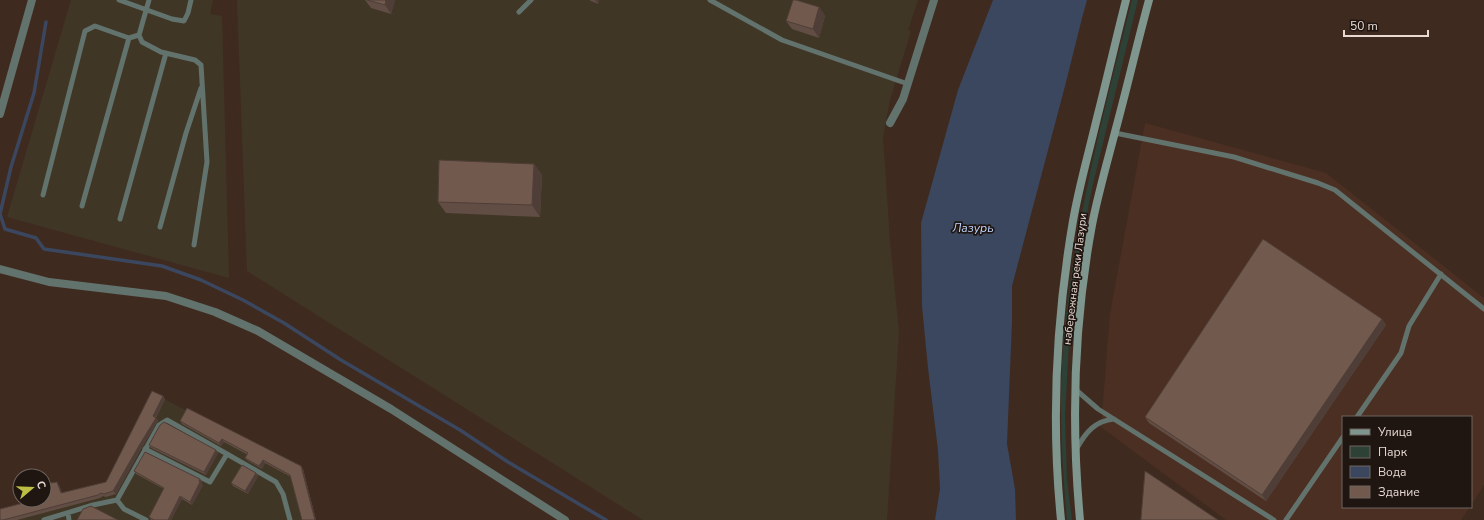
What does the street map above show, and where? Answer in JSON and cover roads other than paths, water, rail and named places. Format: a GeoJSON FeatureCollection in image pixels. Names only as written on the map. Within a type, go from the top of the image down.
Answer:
{"type":"FeatureCollection","features":[{"type":"Feature","properties":{"kind":"main road","name":"набережная реки Лазури"},"geometry":{"type":"LineString","coordinates":[[1061,520],[1056,454],[1056,402],[1058,337],[1064,278],[1081,182],[1126,0]]}},
{"type":"Feature","properties":{"kind":"main road","name":"набережная реки Лазури"},"geometry":{"type":"LineString","coordinates":[[1080,520],[1075,450],[1075,389],[1078,334],[1085,267],[1099,193],[1149,0]]}},
{"type":"Feature","properties":{"kind":"street"},"geometry":{"type":"LineString","coordinates":[[0,114],[32,0]]}},
{"type":"Feature","properties":{"kind":"street"},"geometry":{"type":"LineString","coordinates":[[890,123],[903,99],[934,0]]}},
{"type":"Feature","properties":{"kind":"street"},"geometry":{"type":"LineString","coordinates":[[0,269],[49,282],[166,296],[215,312],[258,331],[391,409],[565,520]]}},
{"type":"Feature","properties":{"kind":"lane"},"geometry":{"type":"LineString","coordinates":[[119,0],[172,19],[184,21],[188,13],[191,0]]}},
{"type":"Feature","properties":{"kind":"lane"},"geometry":{"type":"LineString","coordinates":[[150,0],[139,35],[142,42],[161,52],[195,60],[201,65],[207,162],[194,245]]}},
{"type":"Feature","properties":{"kind":"lane"},"geometry":{"type":"LineString","coordinates":[[519,12],[532,0]]}},
{"type":"Feature","properties":{"kind":"lane"},"geometry":{"type":"LineString","coordinates":[[710,0],[782,40],[908,84]]}},
{"type":"Feature","properties":{"kind":"lane"},"geometry":{"type":"LineString","coordinates":[[43,195],[85,31],[95,26],[129,38],[139,35]]}},
{"type":"Feature","properties":{"kind":"lane"},"geometry":{"type":"LineString","coordinates":[[82,206],[129,38]]}},
{"type":"Feature","properties":{"kind":"lane"},"geometry":{"type":"LineString","coordinates":[[120,220],[166,53]]}},
{"type":"Feature","properties":{"kind":"lane"},"geometry":{"type":"LineString","coordinates":[[160,227],[186,133],[202,86]]}},
{"type":"Feature","properties":{"kind":"lane"},"geometry":{"type":"LineString","coordinates":[[1115,133],[1234,157],[1318,183],[1335,190],[1484,308]]}},
{"type":"Feature","properties":{"kind":"lane"},"geometry":{"type":"LineString","coordinates":[[1358,416],[1401,353],[1409,326],[1441,274]]}},
{"type":"Feature","properties":{"kind":"lane"},"geometry":{"type":"LineString","coordinates":[[1075,389],[1098,409],[1274,520]]}},
{"type":"Feature","properties":{"kind":"lane"},"geometry":{"type":"LineString","coordinates":[[1075,450],[1083,436],[1088,431],[1103,422],[1114,419]]}},
{"type":"Feature","properties":{"kind":"lane"},"geometry":{"type":"LineString","coordinates":[[44,520],[117,500],[159,425],[167,420],[276,482],[283,494],[290,520]]}},
{"type":"Feature","properties":{"kind":"lane"},"geometry":{"type":"LineString","coordinates":[[1286,520],[1342,438]]}},
{"type":"Feature","properties":{"kind":"lane"},"geometry":{"type":"LineString","coordinates":[[145,449],[210,482],[227,454]]}},
{"type":"Feature","properties":{"kind":"lane"},"geometry":{"type":"LineString","coordinates":[[117,500],[124,509],[146,520]]}},
{"type":"Feature","properties":{"kind":"lane"},"geometry":{"type":"LineString","coordinates":[[68,513],[69,520]]}},
{"type":"Feature","properties":{"kind":"water","name":"Лазурь"},"geometry":{"type":"Polygon","coordinates":[[[993,0],[1087,0],[1012,286],[1007,444],[1015,489],[1016,520],[935,520],[940,489],[938,450],[922,306],[921,223],[958,90],[993,0]]]}},
{"type":"Feature","properties":{"kind":"waterway"},"geometry":{"type":"LineString","coordinates":[[46,22],[34,93],[11,167],[0,214],[5,229],[36,238],[44,249],[162,266],[201,280],[243,300],[284,323],[341,360],[460,430],[508,462],[606,520]]}}]}
